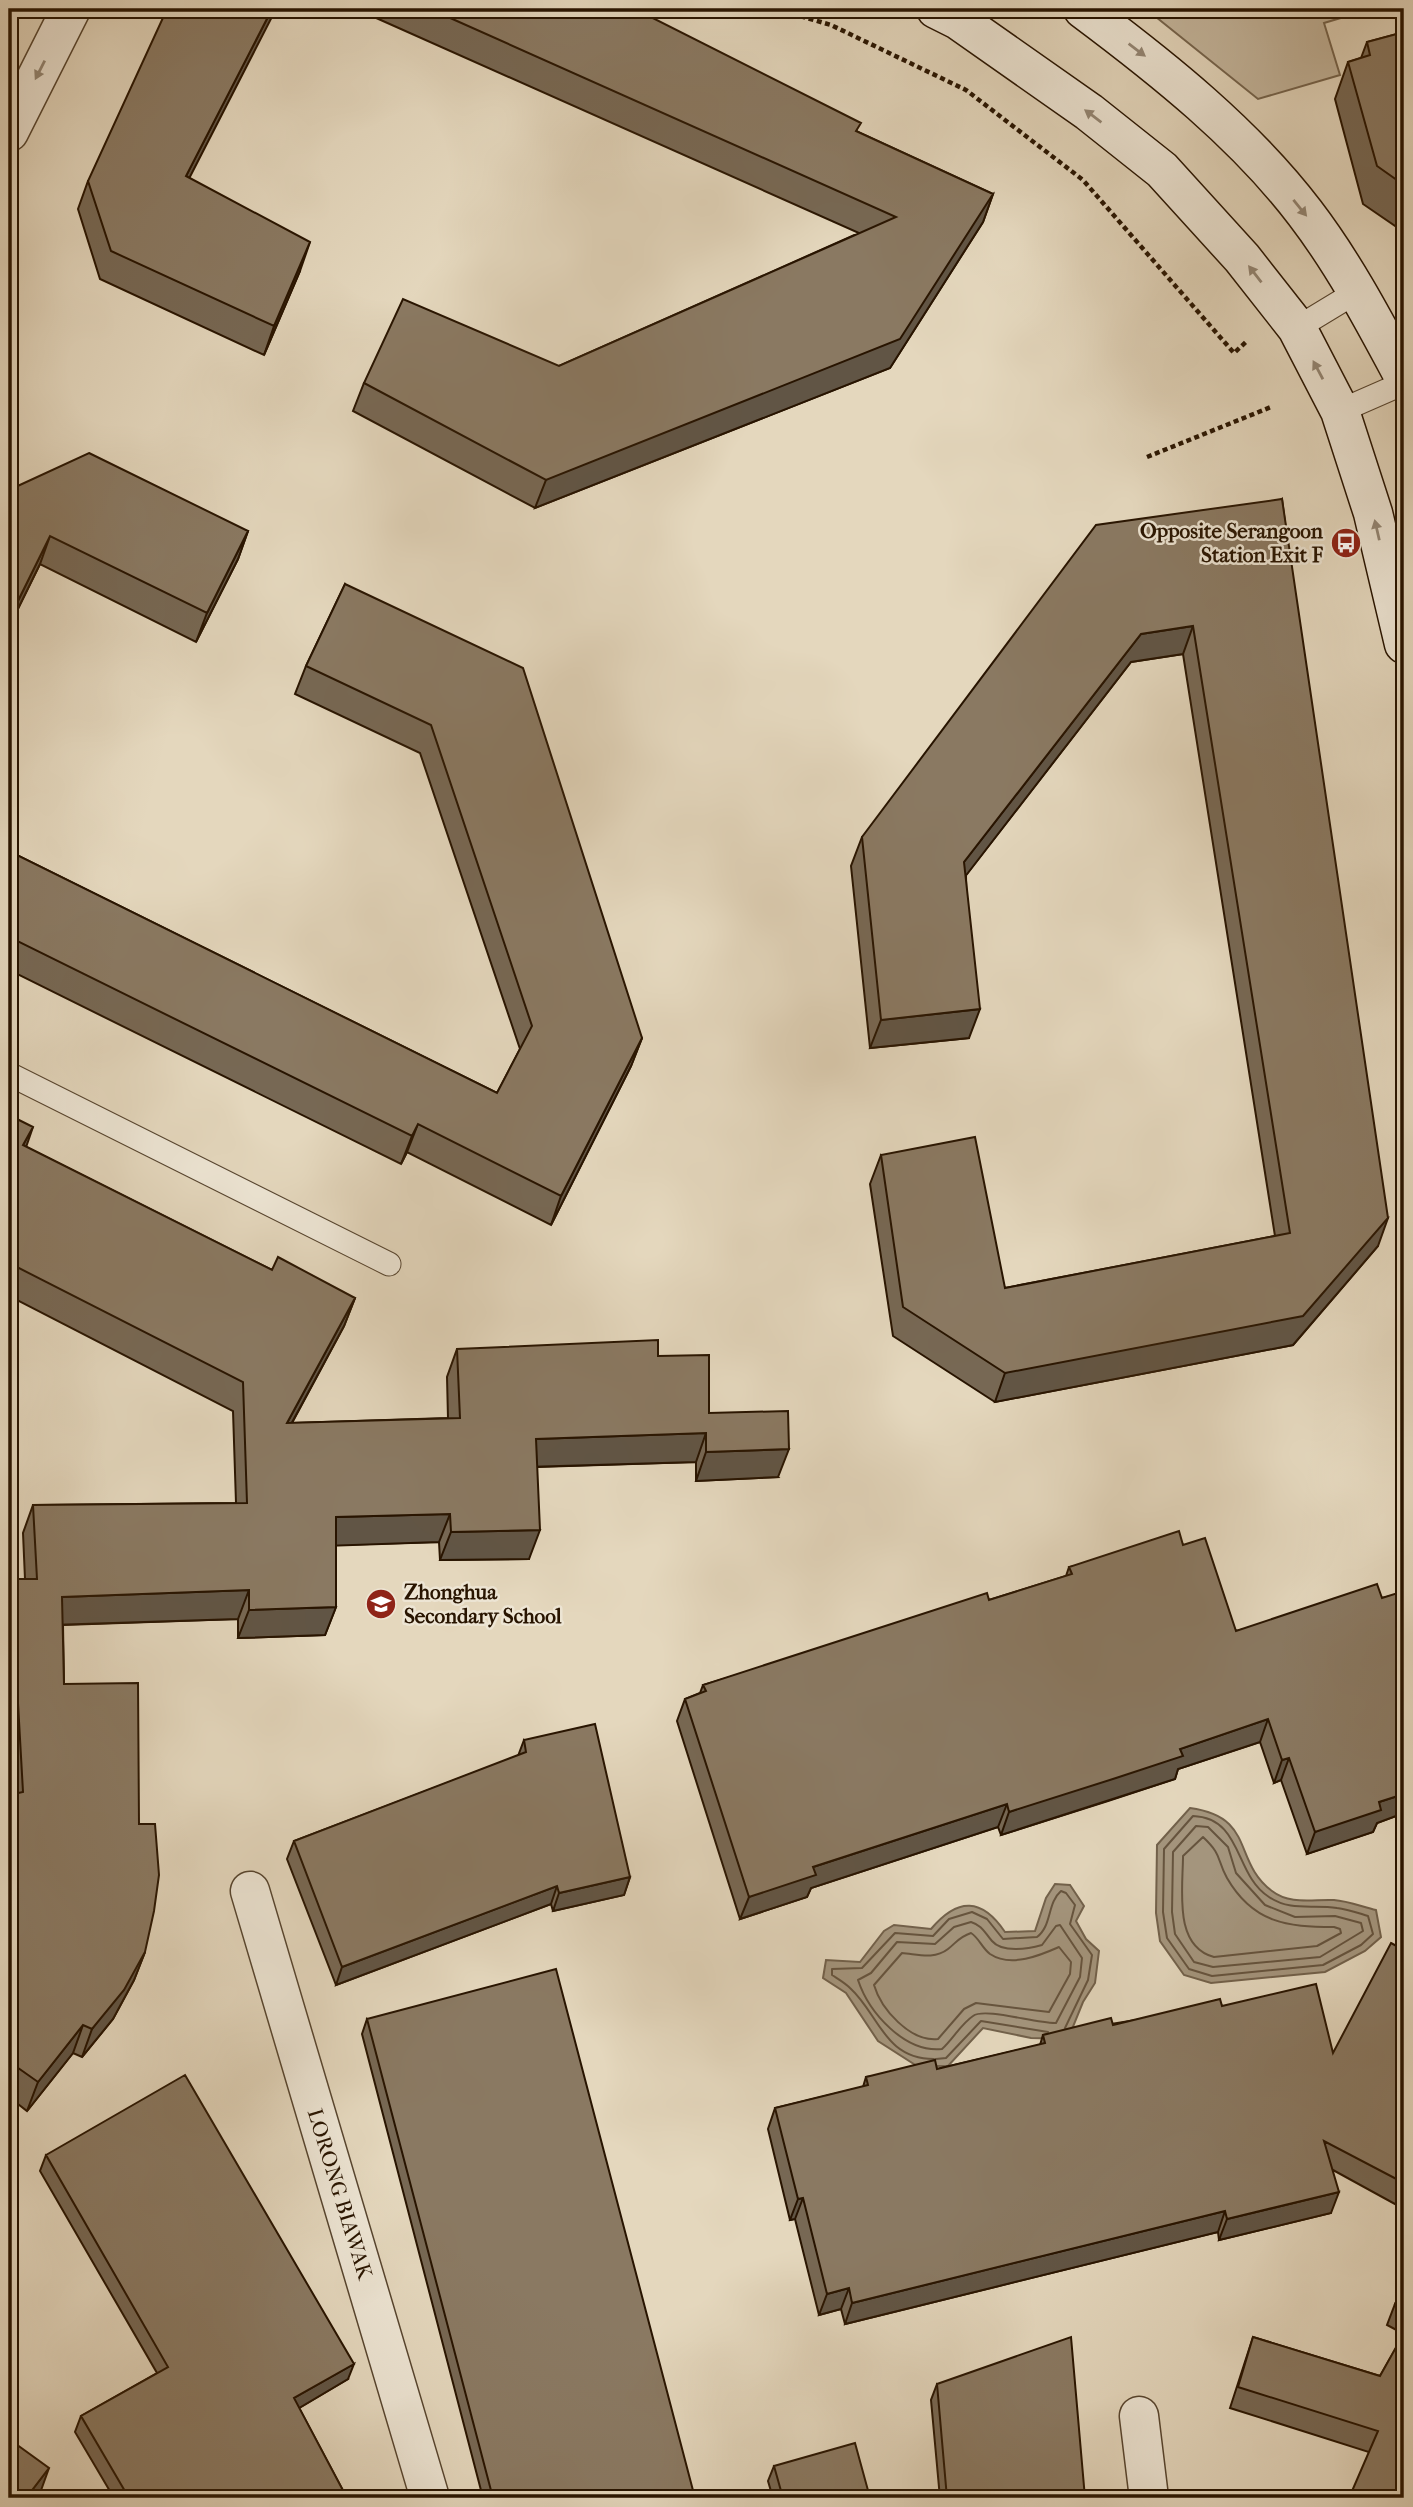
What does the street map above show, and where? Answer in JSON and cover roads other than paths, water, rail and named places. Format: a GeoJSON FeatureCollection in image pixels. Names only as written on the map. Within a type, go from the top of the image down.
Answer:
{"type":"FeatureCollection","features":[{"type":"Feature","properties":{"kind":"main road"},"geometry":{"type":"LineString","coordinates":[[9,132],[71,9]]}},
{"type":"Feature","properties":{"kind":"main road"},"geometry":{"type":"LineString","coordinates":[[936,9],[958,20],[1088,112],[1162,170],[1242,258],[1297,328],[1340,411],[1373,513],[1404,644]]}},
{"type":"Feature","properties":{"kind":"main road"},"geometry":{"type":"LineString","coordinates":[[1083,9],[1146,57],[1221,123],[1278,181],[1305,214],[1358,292],[1404,377]]}},
{"type":"Feature","properties":{"kind":"main road","name":"LORONG BIAWAK"},"geometry":{"type":"LineString","coordinates":[[250,1891],[430,2498]]}},
{"type":"Feature","properties":{"kind":"main road"},"geometry":{"type":"LineString","coordinates":[[1139,2416],[1149,2498]]}},
{"type":"Feature","properties":{"kind":"lane"},"geometry":{"type":"LineString","coordinates":[[1297,328],[1358,292]]}},
{"type":"Feature","properties":{"kind":"lane"},"geometry":{"type":"LineString","coordinates":[[1340,411],[1404,383]]}},
{"type":"Feature","properties":{"kind":"lane"},"geometry":{"type":"LineString","coordinates":[[9,1074],[389,1264]]}},
{"type":"Feature","properties":{"kind":"water"},"geometry":{"type":"Polygon","coordinates":[[[1190,1808],[1211,1813],[1234,1830],[1252,1867],[1272,1891],[1294,1900],[1339,1901],[1376,1910],[1381,1937],[1365,1951],[1325,1972],[1211,1983],[1184,1975],[1160,1941],[1156,1913],[1157,1845],[1190,1808]]]}},
{"type":"Feature","properties":{"kind":"water"},"geometry":{"type":"Polygon","coordinates":[[[1055,1884],[1070,1885],[1084,1906],[1076,1921],[1086,1939],[1099,1951],[1095,1983],[1083,2002],[1068,2039],[1031,2038],[983,2028],[948,2066],[917,2066],[878,2041],[846,1993],[823,1978],[826,1960],[860,1962],[884,1931],[894,1925],[931,1929],[951,1911],[960,1907],[970,1906],[988,1913],[1005,1932],[1035,1931],[1046,1898],[1055,1884]]]}},
{"type":"Feature","properties":{"kind":"place","name":"Opposite Serangoon Station Exit F"},"geometry":{"type":"Point","coordinates":[1346,543]}},
{"type":"Feature","properties":{"kind":"place","name":"Zhonghua Secondary School"},"geometry":{"type":"Point","coordinates":[381,1604]}}]}
